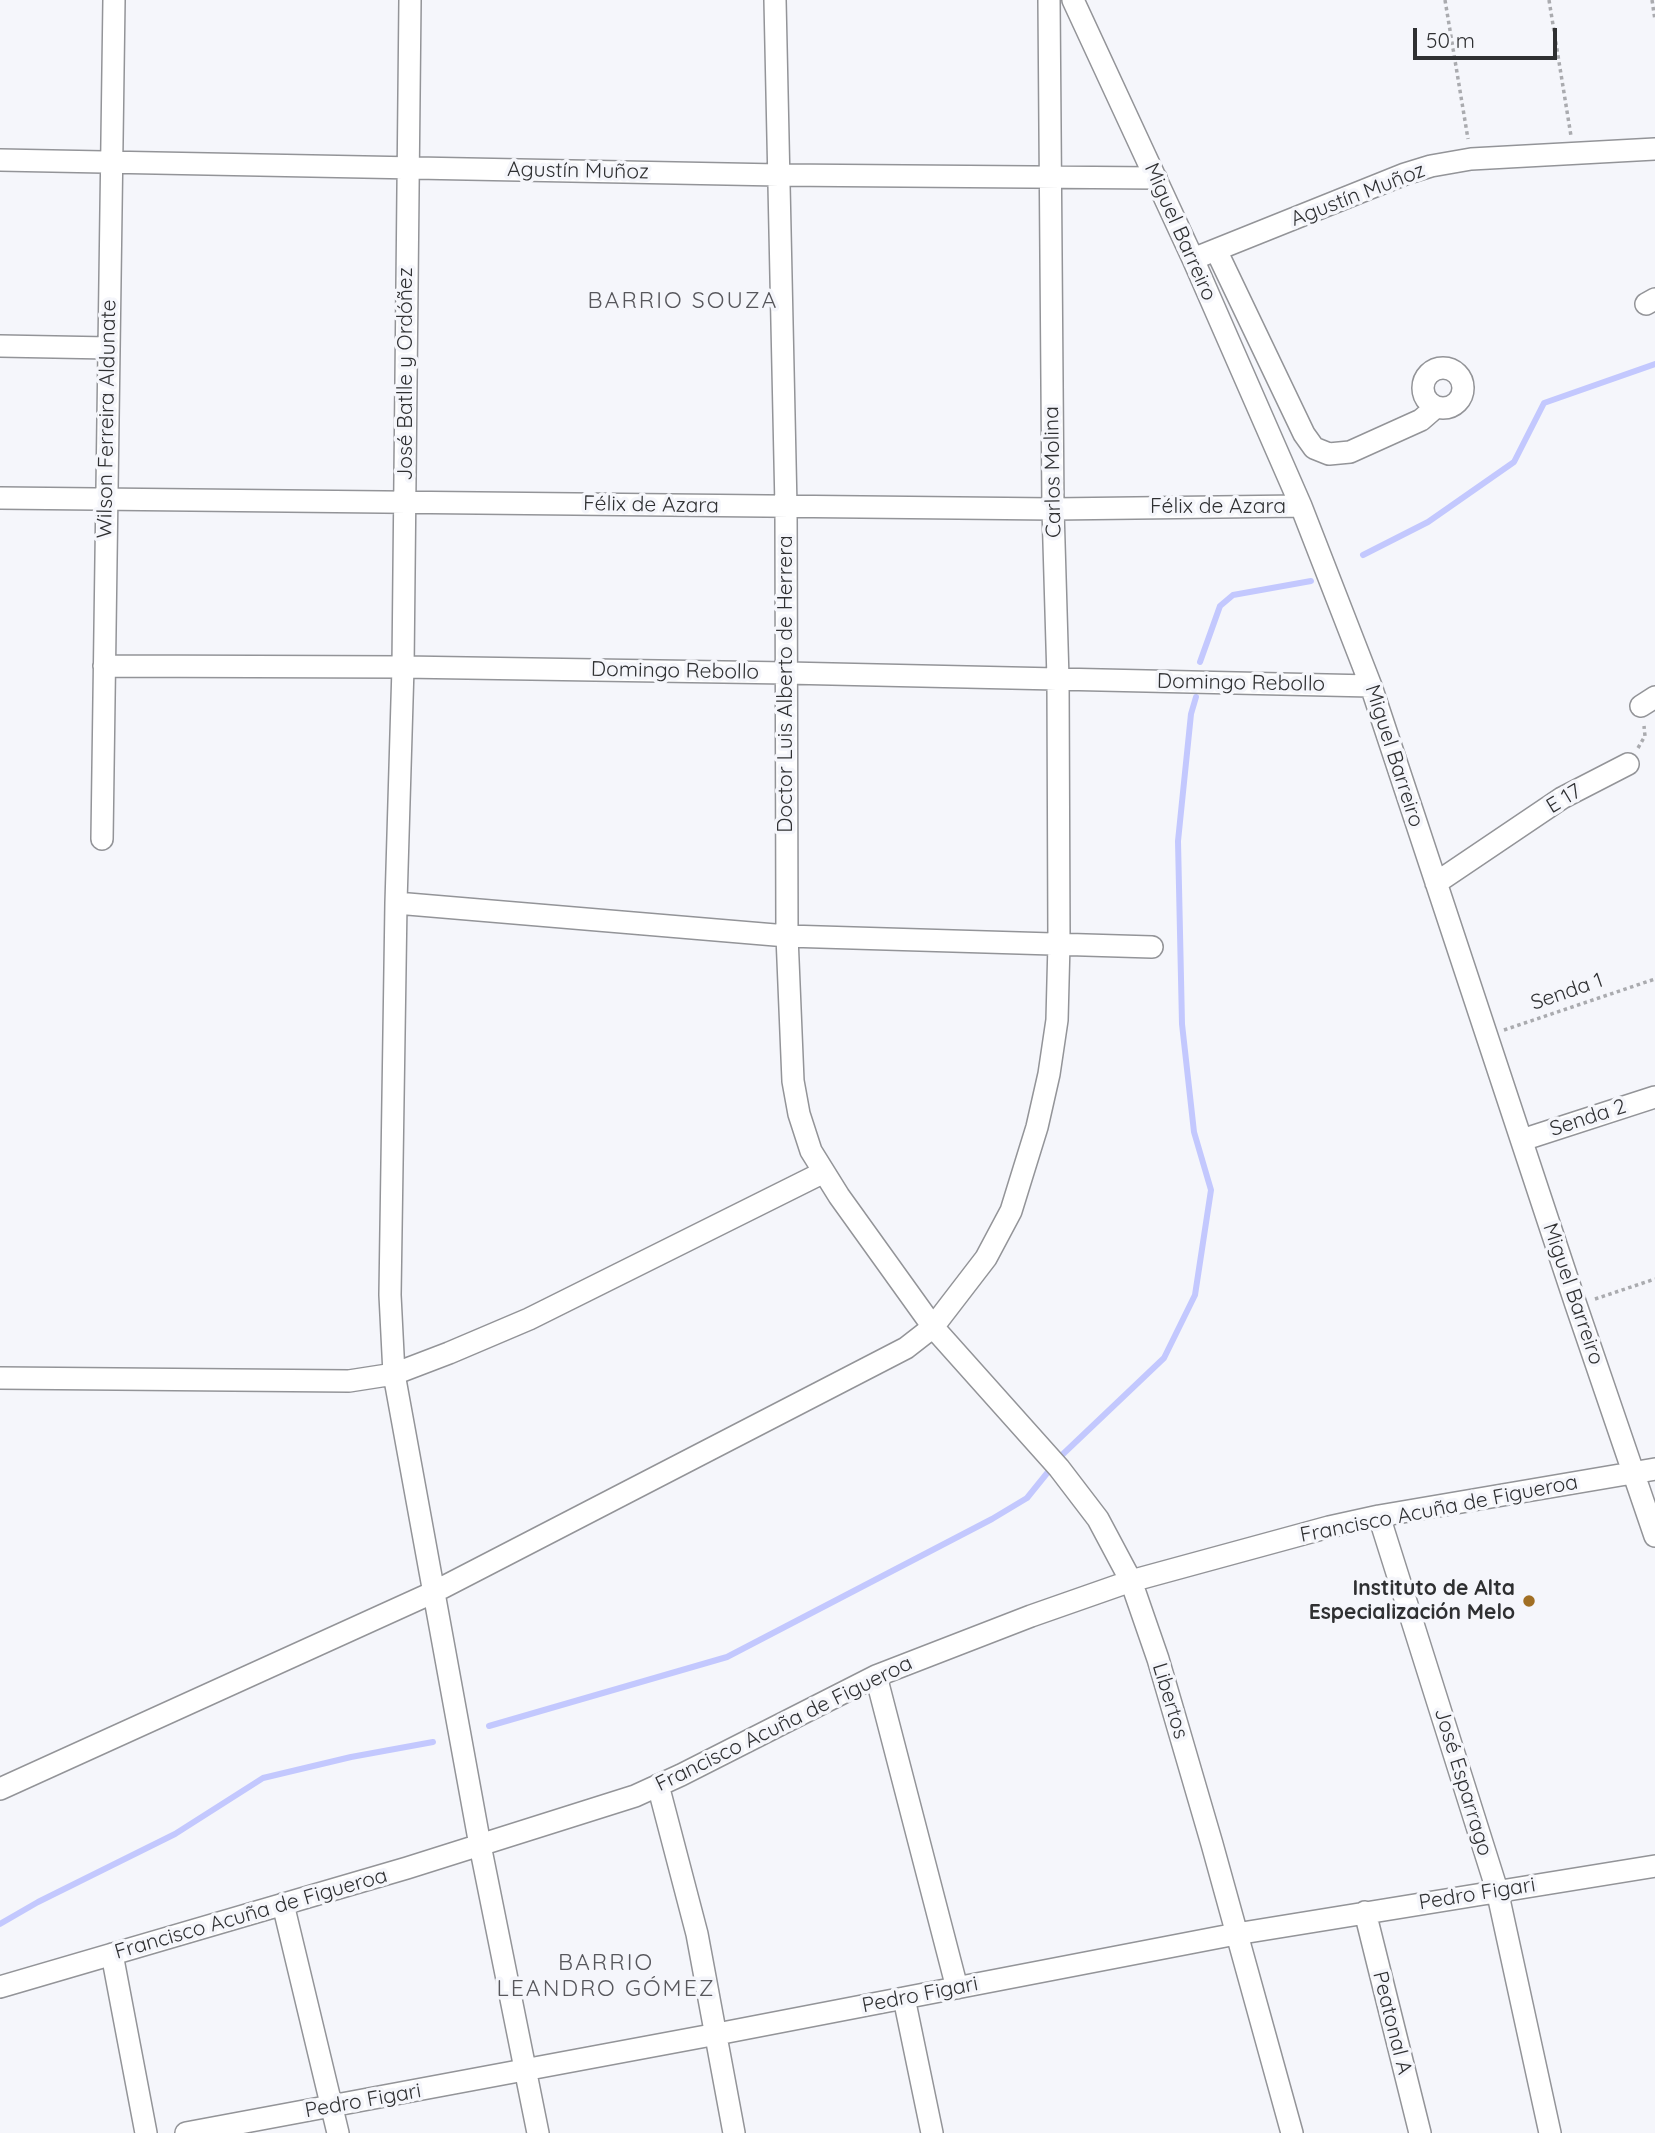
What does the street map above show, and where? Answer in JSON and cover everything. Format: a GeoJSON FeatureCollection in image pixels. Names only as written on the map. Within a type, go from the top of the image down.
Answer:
{"type":"FeatureCollection","features":[{"type":"Feature","properties":{"kind":"street","name":"Wilson Ferreira Aldunate"},"geometry":{"type":"LineString","coordinates":[[102,839],[114,0]]}},
{"type":"Feature","properties":{"kind":"street","name":"José Batlle y Ordóñez"},"geometry":{"type":"LineString","coordinates":[[410,0],[404,667],[396,903],[390,1295],[394,1374],[480,1845],[538,2133]]}},
{"type":"Feature","properties":{"kind":"street","name":"Doctor Luis Alberto de Herrera"},"geometry":{"type":"LineString","coordinates":[[775,0],[786,507],[787,936],[793,1081],[799,1114],[811,1151],[839,1196],[933,1327]]}},
{"type":"Feature","properties":{"kind":"street","name":"Carlos Molina"},"geometry":{"type":"LineString","coordinates":[[0,1789],[434,1592],[906,1348],[933,1327],[986,1258],[1011,1210],[1037,1127],[1057,1020],[1058,680],[1053,509],[1049,0]]}},
{"type":"Feature","properties":{"kind":"street","name":"Miguel Barreiro"},"geometry":{"type":"LineString","coordinates":[[1073,0],[1193,259],[1301,506],[1371,685],[1489,1035],[1576,1305],[1644,1471],[1655,1536]]}},
{"type":"Feature","properties":{"kind":"street","name":"Agustín Muñoz"},"geometry":{"type":"LineString","coordinates":[[1193,259],[1430,166],[1471,159],[1655,149]]}},
{"type":"Feature","properties":{"kind":"street","name":"Agustín Muñoz"},"geometry":{"type":"LineString","coordinates":[[0,160],[779,175],[1156,178]]}},
{"type":"Feature","properties":{"kind":"street"},"geometry":{"type":"LineString","coordinates":[[1216,250],[1304,434],[1314,447],[1329,454],[1350,452],[1421,420],[1436,407]]}},
{"type":"Feature","properties":{"kind":"street"},"geometry":{"type":"LineString","coordinates":[[0,346],[109,348]]}},
{"type":"Feature","properties":{"kind":"street","name":"Félix de Azara"},"geometry":{"type":"LineString","coordinates":[[0,498],[1053,509],[1301,506]]}},
{"type":"Feature","properties":{"kind":"street","name":"Domingo Rebollo"},"geometry":{"type":"LineString","coordinates":[[104,666],[404,667],[1371,685]]}},
{"type":"Feature","properties":{"kind":"street","name":"E 17"},"geometry":{"type":"LineString","coordinates":[[1436,883],[1562,798],[1628,764]]}},
{"type":"Feature","properties":{"kind":"street"},"geometry":{"type":"LineString","coordinates":[[396,903],[787,936],[1152,947]]}},
{"type":"Feature","properties":{"kind":"street","name":"Senda 2"},"geometry":{"type":"LineString","coordinates":[[1522,1140],[1655,1097]]}},
{"type":"Feature","properties":{"kind":"street"},"geometry":{"type":"LineString","coordinates":[[0,1378],[349,1381],[394,1374],[529,1318],[824,1172]]}},
{"type":"Feature","properties":{"kind":"street","name":"Libertos"},"geometry":{"type":"LineString","coordinates":[[933,1327],[1067,1478],[1098,1518],[1131,1581],[1158,1659],[1212,1844],[1292,2133]]}},
{"type":"Feature","properties":{"kind":"street","name":"Francisco Acuña de Figueroa"},"geometry":{"type":"LineString","coordinates":[[0,1987],[480,1845],[635,1796],[876,1676],[1031,1616],[1131,1581],[1379,1516],[1644,1471]]}},
{"type":"Feature","properties":{"kind":"street","name":"José Esparrago"},"geometry":{"type":"LineString","coordinates":[[1379,1516],[1497,1891],[1550,2133]]}},
{"type":"Feature","properties":{"kind":"street"},"geometry":{"type":"LineString","coordinates":[[876,1676],[957,1988]]}},
{"type":"Feature","properties":{"kind":"street"},"geometry":{"type":"LineString","coordinates":[[658,1785],[697,1934],[734,2133]]}},
{"type":"Feature","properties":{"kind":"street","name":"Pedro Figari"},"geometry":{"type":"LineString","coordinates":[[186,2133],[1236,1934],[1655,1866]]}},
{"type":"Feature","properties":{"kind":"street"},"geometry":{"type":"LineString","coordinates":[[283,1904],[338,2133]]}},
{"type":"Feature","properties":{"kind":"street","name":"Peatonal A"},"geometry":{"type":"LineString","coordinates":[[1365,1912],[1420,2133]]}},
{"type":"Feature","properties":{"kind":"street"},"geometry":{"type":"LineString","coordinates":[[112,1954],[146,2133]]}},
{"type":"Feature","properties":{"kind":"street"},"geometry":{"type":"LineString","coordinates":[[904,1998],[932,2133]]}},
{"type":"Feature","properties":{"kind":"path"},"geometry":{"type":"LineString","coordinates":[[1445,0],[1471,159]]}},
{"type":"Feature","properties":{"kind":"path"},"geometry":{"type":"LineString","coordinates":[[1549,0],[1574,153]]}},
{"type":"Feature","properties":{"kind":"path"},"geometry":{"type":"LineString","coordinates":[[1652,0],[1655,20]]}},
{"type":"Feature","properties":{"kind":"path"},"geometry":{"type":"LineString","coordinates":[[1628,764],[1645,736],[1648,702]]}},
{"type":"Feature","properties":{"kind":"path","name":"Senda 1"},"geometry":{"type":"LineString","coordinates":[[1489,1035],[1655,979]]}},
{"type":"Feature","properties":{"kind":"path"},"geometry":{"type":"LineString","coordinates":[[1576,1305],[1655,1279]]}},
{"type":"Feature","properties":{"kind":"waterway"},"geometry":{"type":"LineString","coordinates":[[1363,555],[1428,522],[1514,462],[1544,403],[1655,364]]}},
{"type":"Feature","properties":{"kind":"waterway"},"geometry":{"type":"LineString","coordinates":[[1200,662],[1220,606],[1233,595],[1311,581]]}},
{"type":"Feature","properties":{"kind":"waterway"},"geometry":{"type":"LineString","coordinates":[[1062,1455],[1164,1358],[1195,1295],[1211,1190],[1194,1132],[1182,1024],[1178,841],[1191,714],[1196,697]]}},
{"type":"Feature","properties":{"kind":"waterway"},"geometry":{"type":"LineString","coordinates":[[489,1726],[727,1657],[992,1519],[1027,1498],[1048,1472]]}},
{"type":"Feature","properties":{"kind":"waterway"},"geometry":{"type":"LineString","coordinates":[[0,1924],[38,1902],[175,1834],[263,1778],[351,1757],[433,1742]]}},
{"type":"Feature","properties":{"kind":"place","name":"Instituto de Alta Especialización Melo"},"geometry":{"type":"Point","coordinates":[1529,1601]}},
{"type":"Feature","properties":{"kind":"district","name":"BARRIO SOUZA"},"geometry":{"type":"Point","coordinates":[683,301]}},
{"type":"Feature","properties":{"kind":"district","name":"BARRIO LEANDRO GÓMEZ"},"geometry":{"type":"Point","coordinates":[606,1976]}}]}
